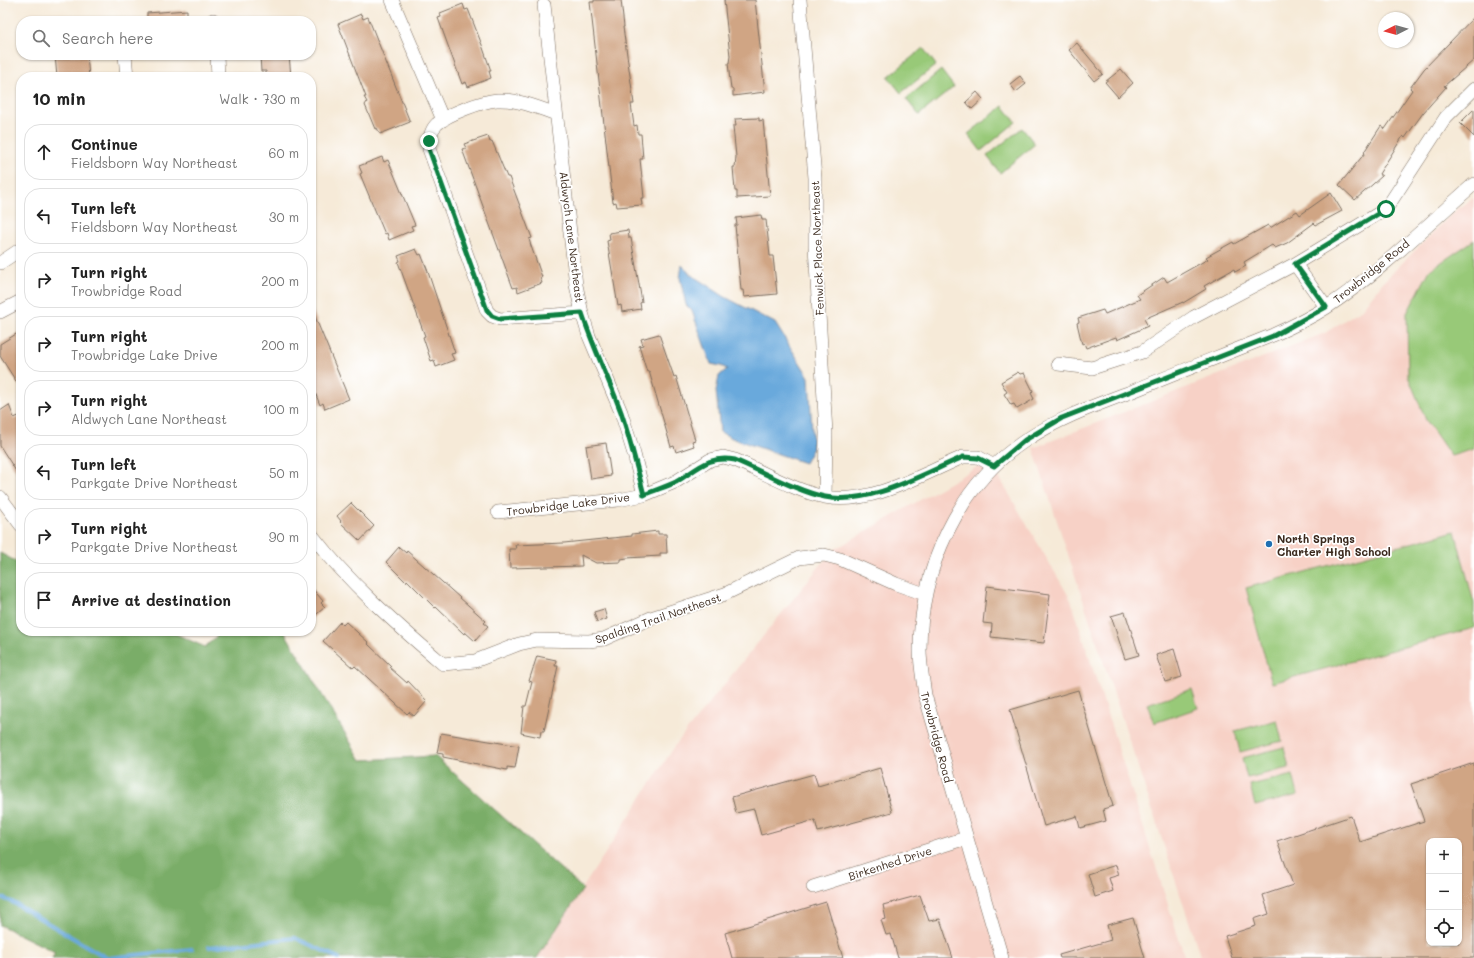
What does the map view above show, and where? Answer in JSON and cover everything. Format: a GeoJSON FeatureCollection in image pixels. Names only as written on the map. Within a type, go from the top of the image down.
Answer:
{"type":"FeatureCollection","features":[{"type":"Feature","properties":{"kind":"street"},"geometry":{"type":"LineString","coordinates":[[392,0],[443,120]]}},
{"type":"Feature","properties":{"kind":"street","name":"Fenwick Place Northeast"},"geometry":{"type":"LineString","coordinates":[[800,0],[815,178],[815,246],[826,433],[825,497]]}},
{"type":"Feature","properties":{"kind":"street","name":"Aldwych Lane Northeast"},"geometry":{"type":"LineString","coordinates":[[544,5],[576,284],[582,313],[589,336],[621,412],[634,454],[644,495]]}},
{"type":"Feature","properties":{"kind":"street"},"geometry":{"type":"LineString","coordinates":[[125,60],[127,72]]}},
{"type":"Feature","properties":{"kind":"street"},"geometry":{"type":"LineString","coordinates":[[217,60],[218,72]]}},
{"type":"Feature","properties":{"kind":"street"},"geometry":{"type":"LineString","coordinates":[[1058,364],[1092,368],[1142,352],[1194,317],[1295,264],[1386,209],[1446,117],[1474,89]]}},
{"type":"Feature","properties":{"kind":"street"},"geometry":{"type":"LineString","coordinates":[[556,114],[519,102],[496,100],[475,105],[443,120],[433,129],[429,141],[429,149],[487,310],[492,316],[500,319],[582,313]]}},
{"type":"Feature","properties":{"kind":"street","name":"Trowbridge Road"},"geometry":{"type":"LineString","coordinates":[[1002,958],[925,695],[920,650],[925,594],[935,558],[950,526],[970,494],[994,466],[1025,440],[1062,418],[1273,336],[1326,307],[1361,282],[1474,184]]}},
{"type":"Feature","properties":{"kind":"street"},"geometry":{"type":"LineString","coordinates":[[0,263],[16,252]]}},
{"type":"Feature","properties":{"kind":"street"},"geometry":{"type":"LineString","coordinates":[[1295,264],[1326,307]]}},
{"type":"Feature","properties":{"kind":"street"},"geometry":{"type":"LineString","coordinates":[[0,312],[16,304]]}},
{"type":"Feature","properties":{"kind":"street","name":"Trowbridge Lake Drive"},"geometry":{"type":"LineString","coordinates":[[498,512],[618,500],[644,495],[675,482],[710,460],[723,457],[735,460],[809,492],[825,497],[849,500],[872,496],[963,457],[978,458],[994,466]]}},
{"type":"Feature","properties":{"kind":"street"},"geometry":{"type":"LineString","coordinates":[[0,496],[16,518]]}},
{"type":"Feature","properties":{"kind":"street","name":"Spalding Trail Northeast"},"geometry":{"type":"LineString","coordinates":[[316,540],[354,582],[397,625],[443,664],[475,661],[519,644],[537,640],[589,641],[604,639],[651,618],[725,594],[800,558],[812,555],[824,555],[840,559],[896,584],[925,594]]}},
{"type":"Feature","properties":{"kind":"street","name":"Birkenhed Drive"},"geometry":{"type":"LineString","coordinates":[[813,887],[966,838]]}},
{"type":"Feature","properties":{"kind":"shaded area","name":"North Springs Charter High School"},"geometry":{"type":"Polygon","coordinates":[[[1474,198],[1474,958],[1201,958],[1033,448],[1325,333],[1362,309],[1383,282],[1455,211],[1474,198]]]}},
{"type":"Feature","properties":{"kind":"shaded area"},"geometry":{"type":"Polygon","coordinates":[[[989,460],[1071,600],[1185,958],[537,958],[677,743],[832,551],[989,460]]]}},
{"type":"Feature","properties":{"kind":"green space"},"geometry":{"type":"Polygon","coordinates":[[[923,48],[936,65],[901,93],[888,77],[923,48]]]}},
{"type":"Feature","properties":{"kind":"green space"},"geometry":{"type":"Polygon","coordinates":[[[941,70],[954,87],[919,115],[906,99],[941,70]]]}},
{"type":"Feature","properties":{"kind":"green space"},"geometry":{"type":"Polygon","coordinates":[[[1003,106],[1016,122],[981,151],[968,134],[1003,106]]]}},
{"type":"Feature","properties":{"kind":"green space"},"geometry":{"type":"Polygon","coordinates":[[[1022,128],[1035,144],[1000,173],[987,156],[1022,128]]]}},
{"type":"Feature","properties":{"kind":"green space"},"geometry":{"type":"Polygon","coordinates":[[[1474,240],[1474,449],[1451,456],[1426,420],[1408,376],[1407,313],[1430,270],[1474,240]]]}},
{"type":"Feature","properties":{"kind":"green space"},"geometry":{"type":"Polygon","coordinates":[[[1455,531],[1474,603],[1474,628],[1272,683],[1246,588],[1455,531]]]}},
{"type":"Feature","properties":{"kind":"green space"},"geometry":{"type":"Polygon","coordinates":[[[0,553],[16,561],[16,636],[180,636],[205,647],[217,636],[287,636],[361,760],[435,756],[583,889],[537,958],[52,958],[55,952],[0,925],[0,553]]]}},
{"type":"Feature","properties":{"kind":"green space"},"geometry":{"type":"Polygon","coordinates":[[[1192,689],[1198,708],[1154,723],[1147,704],[1192,689]]]}},
{"type":"Feature","properties":{"kind":"green space"},"geometry":{"type":"Polygon","coordinates":[[[1277,720],[1282,741],[1240,752],[1235,731],[1277,720]]]}},
{"type":"Feature","properties":{"kind":"green space"},"geometry":{"type":"Polygon","coordinates":[[[1284,747],[1289,768],[1247,778],[1242,758],[1284,747]]]}},
{"type":"Feature","properties":{"kind":"green space"},"geometry":{"type":"Polygon","coordinates":[[[1293,775],[1298,795],[1255,806],[1250,785],[1293,775]]]}},
{"type":"Feature","properties":{"kind":"water"},"geometry":{"type":"Polygon","coordinates":[[[682,265],[690,274],[725,297],[775,323],[809,377],[813,448],[805,463],[734,439],[720,432],[716,391],[719,376],[727,369],[711,364],[692,311],[686,305],[680,278],[682,265]]]}},
{"type":"Feature","properties":{"kind":"building"},"geometry":{"type":"Polygon","coordinates":[[[594,0],[621,0],[623,27],[634,104],[631,104],[634,126],[637,125],[638,134],[641,134],[643,159],[640,159],[644,198],[641,198],[642,205],[617,207],[616,202],[613,203],[590,2],[594,2],[594,0]]]}},
{"type":"Feature","properties":{"kind":"building"},"geometry":{"type":"Polygon","coordinates":[[[724,0],[755,0],[765,92],[733,96],[728,63],[730,56],[724,0]]]}},
{"type":"Feature","properties":{"kind":"building"},"geometry":{"type":"Polygon","coordinates":[[[463,4],[465,10],[468,9],[491,71],[489,71],[491,78],[468,87],[466,82],[462,84],[438,18],[441,17],[440,13],[463,4]]]}},
{"type":"Feature","properties":{"kind":"building"},"geometry":{"type":"Polygon","coordinates":[[[187,10],[187,16],[147,16],[147,13],[187,10]]]}},
{"type":"Feature","properties":{"kind":"building"},"geometry":{"type":"Polygon","coordinates":[[[361,14],[363,19],[368,17],[410,122],[380,134],[377,128],[375,129],[365,105],[367,102],[364,97],[366,97],[338,24],[361,14]]]}},
{"type":"Feature","properties":{"kind":"building"},"geometry":{"type":"Polygon","coordinates":[[[1474,17],[1474,60],[1444,86],[1446,87],[1423,113],[1405,138],[1403,136],[1379,174],[1382,176],[1355,200],[1339,185],[1365,153],[1364,152],[1381,126],[1385,129],[1412,90],[1410,88],[1424,69],[1474,17]]]}},
{"type":"Feature","properties":{"kind":"building"},"geometry":{"type":"Polygon","coordinates":[[[1077,43],[1103,74],[1094,81],[1069,50],[1077,43]]]}},
{"type":"Feature","properties":{"kind":"building"},"geometry":{"type":"Polygon","coordinates":[[[55,60],[87,60],[89,72],[57,72],[55,60]]]}},
{"type":"Feature","properties":{"kind":"building"},"geometry":{"type":"Polygon","coordinates":[[[260,60],[289,60],[291,72],[261,71],[260,60]]]}},
{"type":"Feature","properties":{"kind":"building"},"geometry":{"type":"Polygon","coordinates":[[[1121,69],[1133,83],[1118,97],[1105,82],[1121,69]]]}},
{"type":"Feature","properties":{"kind":"building"},"geometry":{"type":"Polygon","coordinates":[[[1020,76],[1026,84],[1016,92],[1010,84],[1020,76]]]}},
{"type":"Feature","properties":{"kind":"building"},"geometry":{"type":"Polygon","coordinates":[[[977,92],[983,99],[972,109],[966,102],[977,92]]]}},
{"type":"Feature","properties":{"kind":"building"},"geometry":{"type":"Polygon","coordinates":[[[1474,109],[1474,137],[1460,123],[1474,109]]]}},
{"type":"Feature","properties":{"kind":"building"},"geometry":{"type":"Polygon","coordinates":[[[759,118],[759,121],[763,120],[770,196],[737,198],[733,167],[735,167],[736,157],[733,126],[736,126],[735,119],[759,118]]]}},
{"type":"Feature","properties":{"kind":"building"},"geometry":{"type":"Polygon","coordinates":[[[488,136],[490,142],[492,141],[507,177],[509,177],[532,238],[529,239],[542,277],[540,278],[542,283],[518,292],[517,287],[513,288],[462,149],[466,148],[464,144],[488,136]]]}},
{"type":"Feature","properties":{"kind":"building"},"geometry":{"type":"Polygon","coordinates":[[[382,157],[384,162],[388,160],[415,225],[411,226],[413,230],[389,240],[387,233],[385,234],[360,174],[362,173],[359,166],[382,157]]]}},
{"type":"Feature","properties":{"kind":"building"},"geometry":{"type":"Polygon","coordinates":[[[1331,193],[1342,211],[1316,225],[1314,223],[1287,243],[1275,248],[1272,245],[1244,262],[1246,266],[1235,272],[1234,269],[1204,286],[1206,289],[1183,303],[1144,319],[1148,326],[1117,340],[1116,337],[1086,348],[1084,343],[1082,344],[1077,323],[1079,322],[1078,318],[1103,310],[1105,314],[1140,299],[1137,295],[1164,277],[1167,282],[1208,259],[1206,257],[1233,242],[1234,244],[1268,225],[1270,228],[1297,211],[1300,215],[1331,193]]]}},
{"type":"Feature","properties":{"kind":"building"},"geometry":{"type":"Polygon","coordinates":[[[761,215],[762,220],[766,220],[770,256],[773,256],[777,294],[744,297],[743,290],[741,290],[735,225],[737,225],[736,218],[761,215]]]}},
{"type":"Feature","properties":{"kind":"building"},"geometry":{"type":"Polygon","coordinates":[[[628,230],[629,238],[631,238],[642,302],[640,303],[641,309],[622,312],[621,305],[618,306],[607,241],[610,240],[609,233],[628,230]]]}},
{"type":"Feature","properties":{"kind":"building"},"geometry":{"type":"Polygon","coordinates":[[[416,249],[419,255],[421,254],[427,269],[455,353],[451,354],[454,360],[436,367],[434,360],[431,361],[423,337],[425,336],[398,262],[400,261],[398,256],[416,249]]]}},
{"type":"Feature","properties":{"kind":"building"},"geometry":{"type":"Polygon","coordinates":[[[316,319],[349,399],[325,409],[323,403],[320,405],[316,395],[316,319]]]}},
{"type":"Feature","properties":{"kind":"building"},"geometry":{"type":"Polygon","coordinates":[[[16,334],[16,381],[0,356],[0,344],[16,334]]]}},
{"type":"Feature","properties":{"kind":"building"},"geometry":{"type":"Polygon","coordinates":[[[659,334],[674,377],[676,376],[695,440],[692,441],[694,446],[676,452],[674,446],[671,447],[649,371],[647,372],[639,346],[643,345],[641,339],[659,334]]]}},
{"type":"Feature","properties":{"kind":"building"},"geometry":{"type":"Polygon","coordinates":[[[1018,372],[1020,374],[1024,373],[1033,391],[1031,393],[1034,399],[1017,409],[1014,404],[1011,405],[1004,394],[1007,392],[1001,382],[1018,372]]]}},
{"type":"Feature","properties":{"kind":"building"},"geometry":{"type":"Polygon","coordinates":[[[9,405],[14,418],[16,417],[16,471],[0,446],[0,411],[9,405]]]}},
{"type":"Feature","properties":{"kind":"building"},"geometry":{"type":"Polygon","coordinates":[[[606,443],[611,476],[591,479],[586,446],[606,443]]]}},
{"type":"Feature","properties":{"kind":"building"},"geometry":{"type":"Polygon","coordinates":[[[351,503],[374,526],[360,541],[340,522],[341,521],[337,516],[351,503]]]}},
{"type":"Feature","properties":{"kind":"building"},"geometry":{"type":"Polygon","coordinates":[[[658,531],[658,534],[666,534],[667,553],[660,553],[660,556],[627,558],[621,559],[621,562],[596,563],[581,555],[582,566],[510,568],[509,549],[516,549],[515,545],[564,543],[632,536],[632,534],[658,531]]]}},
{"type":"Feature","properties":{"kind":"building"},"geometry":{"type":"Polygon","coordinates":[[[399,547],[406,553],[407,551],[486,621],[484,623],[488,626],[475,641],[465,632],[464,634],[386,562],[399,547]]]}},
{"type":"Feature","properties":{"kind":"building"},"geometry":{"type":"Polygon","coordinates":[[[987,586],[1050,594],[1044,643],[991,637],[992,624],[983,623],[987,586]]]}},
{"type":"Feature","properties":{"kind":"building"},"geometry":{"type":"Polygon","coordinates":[[[316,593],[323,601],[321,603],[325,607],[316,615],[316,593]]]}},
{"type":"Feature","properties":{"kind":"building"},"geometry":{"type":"Polygon","coordinates":[[[604,609],[607,619],[597,622],[594,612],[604,609]]]}},
{"type":"Feature","properties":{"kind":"building"},"geometry":{"type":"Polygon","coordinates":[[[1125,612],[1139,655],[1125,659],[1111,616],[1125,612]]]}},
{"type":"Feature","properties":{"kind":"building"},"geometry":{"type":"Polygon","coordinates":[[[340,622],[343,625],[346,622],[391,666],[389,667],[407,683],[408,681],[427,701],[414,716],[409,712],[407,714],[355,666],[353,668],[323,641],[340,622]]]}},
{"type":"Feature","properties":{"kind":"building"},"geometry":{"type":"Polygon","coordinates":[[[1174,649],[1182,677],[1165,682],[1156,655],[1174,649]]]}},
{"type":"Feature","properties":{"kind":"building"},"geometry":{"type":"Polygon","coordinates":[[[537,656],[556,660],[555,666],[558,666],[544,731],[541,731],[540,737],[521,733],[524,706],[526,706],[532,682],[529,681],[537,656]]]}},
{"type":"Feature","properties":{"kind":"building"},"geometry":{"type":"Polygon","coordinates":[[[1078,690],[1113,806],[1103,809],[1106,821],[1080,828],[1077,816],[1044,826],[1010,710],[1078,690]]]}},
{"type":"Feature","properties":{"kind":"building"},"geometry":{"type":"Polygon","coordinates":[[[441,733],[519,746],[515,768],[507,767],[507,770],[443,757],[443,754],[437,753],[441,733]]]}},
{"type":"Feature","properties":{"kind":"building"},"geometry":{"type":"Polygon","coordinates":[[[1474,763],[1474,958],[1232,958],[1225,936],[1256,926],[1254,919],[1269,914],[1263,895],[1293,885],[1277,841],[1351,816],[1360,842],[1424,821],[1411,784],[1474,763]]]}},
{"type":"Feature","properties":{"kind":"building"},"geometry":{"type":"Polygon","coordinates":[[[880,768],[892,812],[818,832],[815,820],[761,835],[754,809],[736,813],[732,797],[814,774],[818,786],[880,768]]]}},
{"type":"Feature","properties":{"kind":"building"},"geometry":{"type":"Polygon","coordinates":[[[1116,865],[1119,875],[1109,878],[1113,891],[1095,897],[1088,874],[1116,865]]]}},
{"type":"Feature","properties":{"kind":"building"},"geometry":{"type":"Polygon","coordinates":[[[920,895],[929,921],[940,919],[953,958],[898,958],[891,934],[886,935],[881,920],[886,919],[883,905],[920,895]]]}},
{"type":"Feature","properties":{"kind":"building"},"geometry":{"type":"Polygon","coordinates":[[[826,902],[843,958],[732,958],[725,933],[826,902]]]}},
{"type":"Feature","properties":{"kind":"building"},"geometry":{"type":"Polygon","coordinates":[[[1133,918],[1145,958],[1060,958],[1059,955],[1111,940],[1107,925],[1133,918]]]}},
{"type":"Feature","properties":{"kind":"waterway"},"geometry":{"type":"LineString","coordinates":[[0,897],[12,902],[107,958],[192,949]]}},
{"type":"Feature","properties":{"kind":"waterway"},"geometry":{"type":"LineString","coordinates":[[209,947],[295,938],[339,958]]}},
{"type":"Feature","properties":{"kind":"place","name":"North Springs Charter High School"},"geometry":{"type":"Point","coordinates":[1269,544]}},
{"type":"Feature","properties":{"kind":"route"},"geometry":{"type":"LineString","coordinates":[[429,141],[429,149],[487,310],[492,316],[500,319],[582,313],[589,336],[621,412],[634,454],[644,495],[675,482],[710,460],[723,457],[735,460],[809,492],[825,497],[849,500],[872,496],[963,457],[978,458],[994,466],[1025,440],[1062,418],[1273,336],[1300,323],[1326,307],[1295,264],[1386,209]]}}]}
